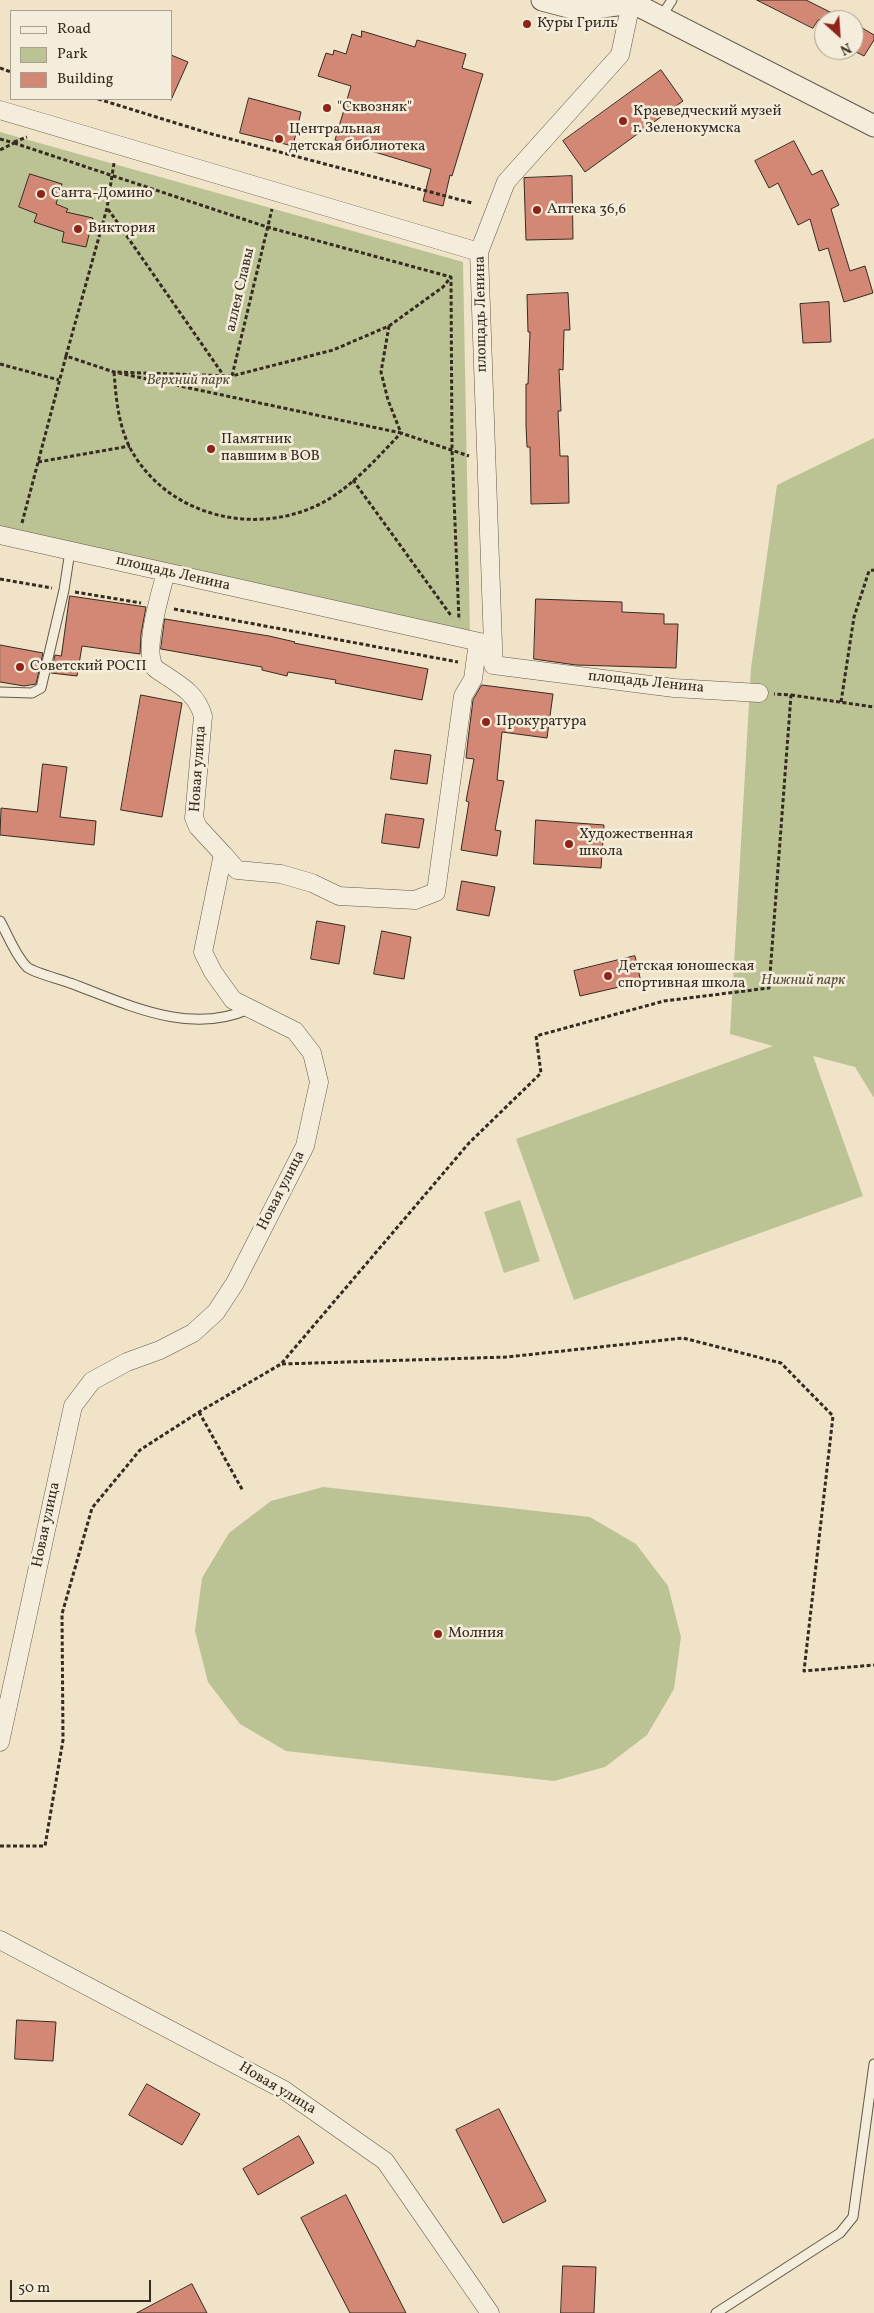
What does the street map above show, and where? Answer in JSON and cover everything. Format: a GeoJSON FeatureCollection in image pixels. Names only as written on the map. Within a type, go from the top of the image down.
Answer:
{"type":"FeatureCollection","features":[{"type":"Feature","properties":{"kind":"street"},"geometry":{"type":"LineString","coordinates":[[542,0],[580,10],[629,2],[874,126]]}},
{"type":"Feature","properties":{"kind":"street","name":"площадь Ленина"},"geometry":{"type":"LineString","coordinates":[[629,2],[620,56],[506,182],[480,252],[486,461],[478,642],[493,665],[674,688],[759,693]]}},
{"type":"Feature","properties":{"kind":"street"},"geometry":{"type":"LineString","coordinates":[[0,110],[480,252]]}},
{"type":"Feature","properties":{"kind":"street","name":"площадь Ленина"},"geometry":{"type":"LineString","coordinates":[[0,535],[478,642]]}},
{"type":"Feature","properties":{"kind":"street","name":"Новая улица"},"geometry":{"type":"LineString","coordinates":[[0,1742],[73,1406],[92,1381],[127,1362],[168,1346],[193,1332],[216,1312],[235,1284],[305,1146],[319,1082],[312,1053],[295,1031],[233,1000],[213,972],[203,952],[222,854],[198,827],[194,818],[202,725],[200,705],[194,695],[155,668],[151,657],[150,649],[157,606],[166,572]]}},
{"type":"Feature","properties":{"kind":"street"},"geometry":{"type":"LineString","coordinates":[[222,854],[237,870],[281,874],[312,883],[339,896],[415,900],[436,892],[463,696],[473,679],[478,642]]}},
{"type":"Feature","properties":{"kind":"street","name":"Новая улица"},"geometry":{"type":"LineString","coordinates":[[0,1940],[284,2090],[385,2161],[490,2313]]}},
{"type":"Feature","properties":{"kind":"lane"},"geometry":{"type":"LineString","coordinates":[[661,18],[672,0]]}},
{"type":"Feature","properties":{"kind":"lane"},"geometry":{"type":"LineString","coordinates":[[0,692],[32,693],[41,688],[64,590],[70,551]]}},
{"type":"Feature","properties":{"kind":"lane"},"geometry":{"type":"LineString","coordinates":[[0,920],[28,968],[133,1007],[165,1016],[201,1020],[231,1017],[249,1009]]}},
{"type":"Feature","properties":{"kind":"lane"},"geometry":{"type":"LineString","coordinates":[[716,2313],[840,2233],[853,2217],[874,2064]]}},
{"type":"Feature","properties":{"kind":"path"},"geometry":{"type":"LineString","coordinates":[[101,100],[208,132],[472,203]]}},
{"type":"Feature","properties":{"kind":"path"},"geometry":{"type":"LineString","coordinates":[[0,139],[267,227],[452,277]]}},
{"type":"Feature","properties":{"kind":"path"},"geometry":{"type":"LineString","coordinates":[[0,150],[14,143]]}},
{"type":"Feature","properties":{"kind":"path"},"geometry":{"type":"LineString","coordinates":[[21,529],[59,380],[108,208],[110,175],[119,146]]}},
{"type":"Feature","properties":{"kind":"path"},"geometry":{"type":"LineString","coordinates":[[108,208],[224,376]]}},
{"type":"Feature","properties":{"kind":"path","name":"аллея Славы"},"geometry":{"type":"LineString","coordinates":[[232,376],[272,209]]}},
{"type":"Feature","properties":{"kind":"path"},"geometry":{"type":"LineString","coordinates":[[114,372],[232,376],[333,350],[389,326],[443,287],[452,277]]}},
{"type":"Feature","properties":{"kind":"path"},"geometry":{"type":"LineString","coordinates":[[353,480],[459,627],[452,450],[452,277]]}},
{"type":"Feature","properties":{"kind":"path"},"geometry":{"type":"LineString","coordinates":[[389,326],[381,372],[388,400],[401,433]]}},
{"type":"Feature","properties":{"kind":"path"},"geometry":{"type":"LineString","coordinates":[[66,356],[114,372],[401,433],[486,461]]}},
{"type":"Feature","properties":{"kind":"path"},"geometry":{"type":"LineString","coordinates":[[0,364],[59,380]]}},
{"type":"Feature","properties":{"kind":"path"},"geometry":{"type":"LineString","coordinates":[[114,372],[116,410],[130,446],[151,476],[180,500],[214,515],[251,521],[288,517],[323,502],[353,480],[401,433]]}},
{"type":"Feature","properties":{"kind":"path"},"geometry":{"type":"LineString","coordinates":[[38,462],[130,446]]}},
{"type":"Feature","properties":{"kind":"path"},"geometry":{"type":"LineString","coordinates":[[841,702],[854,617],[869,571],[874,570]]}},
{"type":"Feature","properties":{"kind":"path"},"geometry":{"type":"LineString","coordinates":[[0,579],[462,662],[478,642]]}},
{"type":"Feature","properties":{"kind":"path"},"geometry":{"type":"LineString","coordinates":[[759,693],[791,695],[874,708]]}},
{"type":"Feature","properties":{"kind":"path"},"geometry":{"type":"LineString","coordinates":[[0,1846],[45,1846],[62,1740],[62,1614],[92,1508],[140,1450],[199,1412],[282,1364],[469,1143],[541,1073],[536,1036],[664,1001],[769,988],[791,695]]}},
{"type":"Feature","properties":{"kind":"path"},"geometry":{"type":"LineString","coordinates":[[282,1364],[507,1357],[683,1338],[780,1363],[833,1416],[804,1671],[874,1665]]}},
{"type":"Feature","properties":{"kind":"path"},"geometry":{"type":"LineString","coordinates":[[199,1412],[243,1492]]}},
{"type":"Feature","properties":{"kind":"green space","name":"Верхний парк"},"geometry":{"type":"Polygon","coordinates":[[[0,132],[463,262],[470,636],[0,532],[0,132]]]}},
{"type":"Feature","properties":{"kind":"green space","name":"Нижний парк"},"geometry":{"type":"Polygon","coordinates":[[[874,438],[874,1098],[855,1067],[813,1056],[863,1196],[574,1300],[516,1139],[773,1046],[730,1034],[751,668],[777,485],[874,438]]]}},
{"type":"Feature","properties":{"kind":"green space"},"geometry":{"type":"Polygon","coordinates":[[[520,1200],[540,1261],[504,1273],[484,1212],[520,1200]]]}},
{"type":"Feature","properties":{"kind":"green space","name":"Молния"},"geometry":{"type":"Polygon","coordinates":[[[323,1487],[590,1517],[636,1544],[668,1586],[681,1637],[674,1689],[647,1735],[605,1767],[554,1781],[286,1751],[240,1724],[208,1682],[195,1631],[202,1578],[229,1533],[271,1501],[323,1487]]]}},
{"type":"Feature","properties":{"kind":"building"},"geometry":{"type":"Polygon","coordinates":[[[757,0],[806,0],[826,10],[814,10],[813,28],[757,0]]]}},
{"type":"Feature","properties":{"kind":"building"},"geometry":{"type":"Polygon","coordinates":[[[864,29],[874,35],[874,40],[864,56],[864,29]]]}},
{"type":"Feature","properties":{"kind":"building"},"geometry":{"type":"Polygon","coordinates":[[[362,31],[415,47],[417,40],[466,54],[462,68],[483,74],[452,176],[450,175],[443,206],[423,201],[431,169],[335,140],[351,86],[318,76],[326,53],[333,55],[334,50],[346,54],[352,34],[361,37],[362,31]]]}},
{"type":"Feature","properties":{"kind":"building"},"geometry":{"type":"Polygon","coordinates":[[[172,55],[188,62],[172,98],[172,55]]]}},
{"type":"Feature","properties":{"kind":"building","name":"Краеведческий музей г. Зеленокумска"},"geometry":{"type":"Polygon","coordinates":[[[661,70],[683,101],[585,172],[563,141],[661,70]]]}},
{"type":"Feature","properties":{"kind":"building"},"geometry":{"type":"Polygon","coordinates":[[[249,98],[301,112],[293,146],[240,133],[249,98]]]}},
{"type":"Feature","properties":{"kind":"building"},"geometry":{"type":"Polygon","coordinates":[[[794,141],[812,175],[822,170],[839,205],[831,209],[850,271],[865,266],[873,293],[844,302],[828,248],[819,251],[810,219],[798,225],[778,183],[769,188],[755,161],[794,141]]]}},
{"type":"Feature","properties":{"kind":"building","name":"Санта-Домино"},"geometry":{"type":"Polygon","coordinates":[[[30,174],[62,184],[56,204],[68,209],[66,212],[93,218],[86,247],[62,242],[64,232],[34,222],[37,214],[19,207],[30,174]]]}},
{"type":"Feature","properties":{"kind":"building"},"geometry":{"type":"Polygon","coordinates":[[[572,176],[573,239],[526,240],[524,178],[572,176]]]}},
{"type":"Feature","properties":{"kind":"building"},"geometry":{"type":"Polygon","coordinates":[[[568,293],[570,330],[564,330],[563,370],[559,369],[561,411],[558,411],[560,456],[568,456],[569,503],[531,504],[530,447],[527,447],[526,425],[526,384],[528,384],[530,332],[528,332],[527,295],[568,293]]]}},
{"type":"Feature","properties":{"kind":"building"},"geometry":{"type":"Polygon","coordinates":[[[829,302],[831,342],[803,343],[800,304],[829,302]]]}},
{"type":"Feature","properties":{"kind":"building"},"geometry":{"type":"Polygon","coordinates":[[[70,596],[146,607],[141,634],[140,654],[82,646],[77,676],[51,673],[55,655],[61,656],[70,596]]]}},
{"type":"Feature","properties":{"kind":"building"},"geometry":{"type":"Polygon","coordinates":[[[536,599],[622,602],[622,612],[664,614],[664,624],[678,624],[676,668],[576,665],[534,659],[536,599]]]}},
{"type":"Feature","properties":{"kind":"building"},"geometry":{"type":"Polygon","coordinates":[[[165,619],[269,636],[294,643],[428,669],[422,700],[335,683],[336,680],[288,672],[287,676],[262,670],[262,667],[161,649],[165,619]]]}},
{"type":"Feature","properties":{"kind":"building","name":"Советский РОСП"},"geometry":{"type":"Polygon","coordinates":[[[0,645],[43,653],[36,684],[24,686],[0,682],[0,645]]]}},
{"type":"Feature","properties":{"kind":"building"},"geometry":{"type":"Polygon","coordinates":[[[482,685],[553,694],[547,738],[502,732],[497,780],[504,781],[495,830],[501,831],[497,856],[461,850],[469,802],[466,801],[474,759],[466,758],[473,700],[482,685]]]}},
{"type":"Feature","properties":{"kind":"building"},"geometry":{"type":"Polygon","coordinates":[[[141,695],[182,703],[162,817],[121,810],[141,695]]]}},
{"type":"Feature","properties":{"kind":"building"},"geometry":{"type":"Polygon","coordinates":[[[395,750],[431,755],[427,784],[391,779],[395,750]]]}},
{"type":"Feature","properties":{"kind":"building"},"geometry":{"type":"Polygon","coordinates":[[[43,764],[67,767],[60,817],[96,821],[94,845],[0,835],[1,808],[37,812],[43,764]]]}},
{"type":"Feature","properties":{"kind":"building"},"geometry":{"type":"Polygon","coordinates":[[[386,814],[424,819],[419,848],[382,843],[386,814]]]}},
{"type":"Feature","properties":{"kind":"building","name":"Художественная школа"},"geometry":{"type":"Polygon","coordinates":[[[536,820],[604,825],[601,868],[534,864],[536,820]]]}},
{"type":"Feature","properties":{"kind":"building"},"geometry":{"type":"Polygon","coordinates":[[[462,881],[495,887],[489,916],[457,910],[462,881]]]}},
{"type":"Feature","properties":{"kind":"building"},"geometry":{"type":"Polygon","coordinates":[[[317,921],[345,926],[339,964],[311,959],[317,921]]]}},
{"type":"Feature","properties":{"kind":"building"},"geometry":{"type":"Polygon","coordinates":[[[382,931],[411,937],[404,979],[374,974],[382,931]]]}},
{"type":"Feature","properties":{"kind":"building","name":"Детская юношеская спортивная школа"},"geometry":{"type":"Polygon","coordinates":[[[635,956],[641,982],[580,996],[574,971],[635,956]]]}},
{"type":"Feature","properties":{"kind":"building"},"geometry":{"type":"Polygon","coordinates":[[[17,2020],[56,2022],[53,2061],[15,2059],[17,2020]]]}},
{"type":"Feature","properties":{"kind":"building"},"geometry":{"type":"Polygon","coordinates":[[[147,2084],[200,2114],[182,2145],[129,2115],[147,2084]]]}},
{"type":"Feature","properties":{"kind":"building"},"geometry":{"type":"Polygon","coordinates":[[[499,2109],[546,2201],[503,2223],[456,2130],[499,2109]]]}},
{"type":"Feature","properties":{"kind":"building"},"geometry":{"type":"Polygon","coordinates":[[[299,2136],[314,2163],[258,2195],[243,2169],[299,2136]]]}},
{"type":"Feature","properties":{"kind":"building"},"geometry":{"type":"Polygon","coordinates":[[[346,2195],[406,2313],[350,2313],[301,2218],[346,2195]]]}},
{"type":"Feature","properties":{"kind":"building"},"geometry":{"type":"Polygon","coordinates":[[[563,2266],[596,2267],[594,2313],[561,2313],[563,2266]]]}},
{"type":"Feature","properties":{"kind":"building"},"geometry":{"type":"Polygon","coordinates":[[[192,2284],[207,2313],[137,2313],[192,2284]]]}},
{"type":"Feature","properties":{"kind":"place","name":"Куры Гриль"},"geometry":{"type":"Point","coordinates":[527,24]}},
{"type":"Feature","properties":{"kind":"place","name":"\"Сквозняк\""},"geometry":{"type":"Point","coordinates":[327,108]}},
{"type":"Feature","properties":{"kind":"place","name":"Краеведческий музей г. Зеленокумска"},"geometry":{"type":"Point","coordinates":[623,121]}},
{"type":"Feature","properties":{"kind":"place","name":"Центральная детская библиотека"},"geometry":{"type":"Point","coordinates":[279,139]}},
{"type":"Feature","properties":{"kind":"place","name":"Санта-Домино"},"geometry":{"type":"Point","coordinates":[41,194]}},
{"type":"Feature","properties":{"kind":"place","name":"Аптека 36,6"},"geometry":{"type":"Point","coordinates":[537,210]}},
{"type":"Feature","properties":{"kind":"place","name":"Виктория"},"geometry":{"type":"Point","coordinates":[78,229]}},
{"type":"Feature","properties":{"kind":"place","name":"Памятник павшим в ВОВ"},"geometry":{"type":"Point","coordinates":[211,449]}},
{"type":"Feature","properties":{"kind":"place","name":"Советский РОСП"},"geometry":{"type":"Point","coordinates":[20,667]}},
{"type":"Feature","properties":{"kind":"place","name":"Прокуратура"},"geometry":{"type":"Point","coordinates":[486,722]}},
{"type":"Feature","properties":{"kind":"place","name":"Художественная школа"},"geometry":{"type":"Point","coordinates":[569,844]}},
{"type":"Feature","properties":{"kind":"place","name":"Детская юношеская спортивная школа"},"geometry":{"type":"Point","coordinates":[608,976]}},
{"type":"Feature","properties":{"kind":"place","name":"Молния"},"geometry":{"type":"Point","coordinates":[438,1634]}}]}
